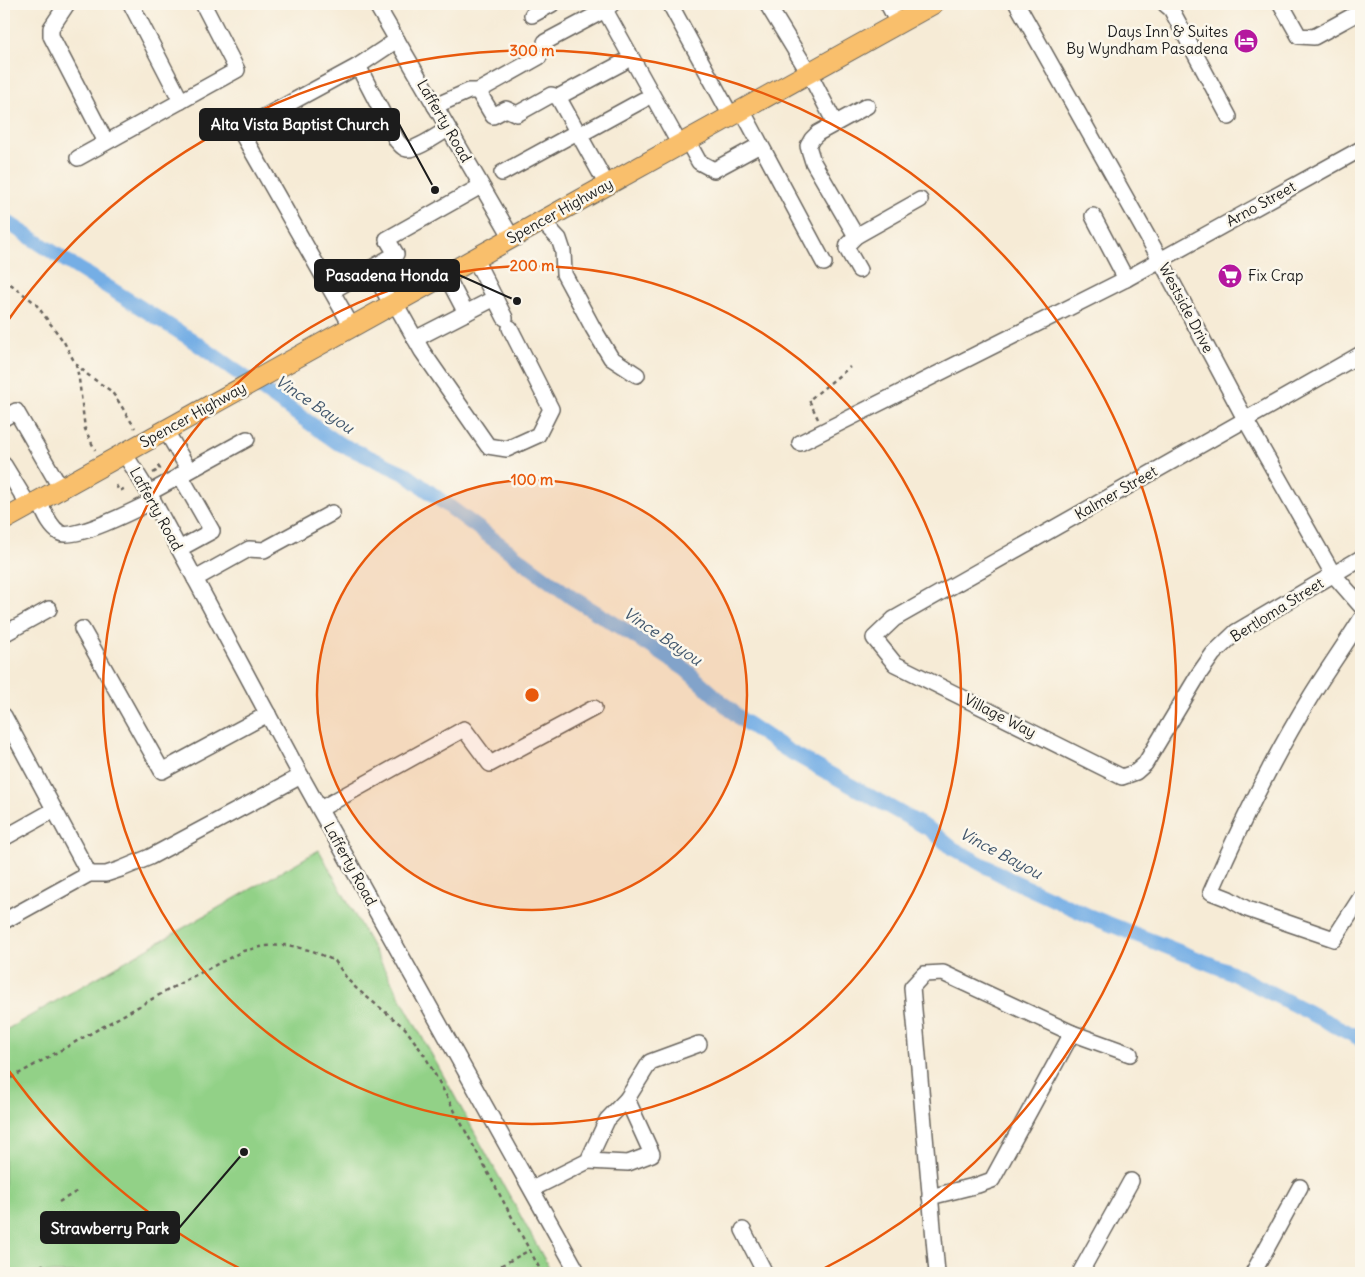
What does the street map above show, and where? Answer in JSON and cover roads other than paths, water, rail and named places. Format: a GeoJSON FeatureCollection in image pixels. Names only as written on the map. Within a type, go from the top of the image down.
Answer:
{"type":"FeatureCollection","features":[{"type":"Feature","properties":{"kind":"main road","name":"Spencer Highway"},"geometry":{"type":"LineString","coordinates":[[4,520],[933,4]]}},
{"type":"Feature","properties":{"kind":"street"},"geometry":{"type":"LineString","coordinates":[[67,4],[51,28],[51,36],[106,142]]}},
{"type":"Feature","properties":{"kind":"street"},"geometry":{"type":"LineString","coordinates":[[131,4],[181,101]]}},
{"type":"Feature","properties":{"kind":"street"},"geometry":{"type":"LineString","coordinates":[[78,158],[237,70],[203,4]]}},
{"type":"Feature","properties":{"kind":"street","name":"Lafferty Road"},"geometry":{"type":"LineString","coordinates":[[376,4],[512,238]]}},
{"type":"Feature","properties":{"kind":"street"},"geometry":{"type":"LineString","coordinates":[[532,15],[552,4]]}},
{"type":"Feature","properties":{"kind":"street"},"geometry":{"type":"LineString","coordinates":[[670,4],[737,113],[760,145],[824,263]]}},
{"type":"Feature","properties":{"kind":"street"},"geometry":{"type":"LineString","coordinates":[[768,4],[836,123]]}},
{"type":"Feature","properties":{"kind":"street"},"geometry":{"type":"LineString","coordinates":[[888,4],[898,23]]}},
{"type":"Feature","properties":{"kind":"street","name":"Westside Drive"},"geometry":{"type":"LineString","coordinates":[[1017,4],[1160,259],[1245,419],[1334,574],[1361,606]]}},
{"type":"Feature","properties":{"kind":"street"},"geometry":{"type":"LineString","coordinates":[[1165,4],[1171,9],[1229,117]]}},
{"type":"Feature","properties":{"kind":"street"},"geometry":{"type":"LineString","coordinates":[[1281,4],[1299,36],[1314,37],[1356,14],[1361,4]]}},
{"type":"Feature","properties":{"kind":"street"},"geometry":{"type":"LineString","coordinates":[[545,42],[600,8],[684,143],[699,162],[714,170],[760,145]]}},
{"type":"Feature","properties":{"kind":"street"},"geometry":{"type":"LineString","coordinates":[[352,327],[240,130],[358,66],[397,40]]}},
{"type":"Feature","properties":{"kind":"street"},"geometry":{"type":"LineString","coordinates":[[435,106],[469,91],[478,91],[539,57]]}},
{"type":"Feature","properties":{"kind":"street"},"geometry":{"type":"LineString","coordinates":[[558,98],[622,63]]}},
{"type":"Feature","properties":{"kind":"street"},"geometry":{"type":"LineString","coordinates":[[358,66],[397,141],[402,147],[407,149],[414,148],[448,129]]}},
{"type":"Feature","properties":{"kind":"street"},"geometry":{"type":"LineString","coordinates":[[478,91],[493,116],[506,109],[517,114],[551,95],[558,98],[607,185]]}},
{"type":"Feature","properties":{"kind":"street"},"geometry":{"type":"LineString","coordinates":[[502,173],[643,100]]}},
{"type":"Feature","properties":{"kind":"street"},"geometry":{"type":"LineString","coordinates":[[856,236],[813,162],[808,146],[818,133],[867,106]]}},
{"type":"Feature","properties":{"kind":"street","name":"Arno Street"},"geometry":{"type":"LineString","coordinates":[[800,443],[1126,279],[1361,149]]}},
{"type":"Feature","properties":{"kind":"street"},"geometry":{"type":"LineString","coordinates":[[332,291],[396,254],[387,239],[481,186]]}},
{"type":"Feature","properties":{"kind":"street"},"geometry":{"type":"LineString","coordinates":[[858,270],[847,249],[848,244],[856,236],[920,200]]}},
{"type":"Feature","properties":{"kind":"street"},"geometry":{"type":"LineString","coordinates":[[1093,216],[1126,279]]}},
{"type":"Feature","properties":{"kind":"street"},"geometry":{"type":"LineString","coordinates":[[542,221],[559,239],[563,251],[564,274],[611,358],[637,375]]}},
{"type":"Feature","properties":{"kind":"street"},"geometry":{"type":"LineString","coordinates":[[371,268],[422,351],[488,446],[507,449],[538,435],[551,409],[475,258]]}},
{"type":"Feature","properties":{"kind":"street"},"geometry":{"type":"LineString","coordinates":[[446,275],[466,313]]}},
{"type":"Feature","properties":{"kind":"street"},"geometry":{"type":"LineString","coordinates":[[415,339],[495,298]]}},
{"type":"Feature","properties":{"kind":"street","name":"Kalmer Street"},"geometry":{"type":"LineString","coordinates":[[874,638],[894,620],[1361,354]]}},
{"type":"Feature","properties":{"kind":"street"},"geometry":{"type":"LineString","coordinates":[[4,418],[16,411],[61,489]]}},
{"type":"Feature","properties":{"kind":"street"},"geometry":{"type":"LineString","coordinates":[[166,430],[212,531],[179,549]]}},
{"type":"Feature","properties":{"kind":"street"},"geometry":{"type":"LineString","coordinates":[[4,465],[52,526],[59,533],[66,536],[125,516],[185,473],[247,438]]}},
{"type":"Feature","properties":{"kind":"street","name":"Lafferty Road"},"geometry":{"type":"LineString","coordinates":[[124,453],[151,497],[301,776],[578,1273]]}},
{"type":"Feature","properties":{"kind":"street"},"geometry":{"type":"LineString","coordinates":[[195,579],[249,549],[264,550],[332,513]]}},
{"type":"Feature","properties":{"kind":"street","name":"Bertloma Street"},"geometry":{"type":"LineString","coordinates":[[1136,772],[1144,764],[1199,674],[1214,654],[1236,632],[1361,558]]}},
{"type":"Feature","properties":{"kind":"street"},"geometry":{"type":"LineString","coordinates":[[4,634],[49,610]]}},
{"type":"Feature","properties":{"kind":"street"},"geometry":{"type":"LineString","coordinates":[[1361,619],[1311,696],[1272,766],[1236,835],[1211,892],[1247,909],[1334,939],[1361,897]]}},
{"type":"Feature","properties":{"kind":"street"},"geometry":{"type":"LineString","coordinates":[[82,629],[162,771],[268,714]]}},
{"type":"Feature","properties":{"kind":"street","name":"Village Way"},"geometry":{"type":"LineString","coordinates":[[874,638],[895,664],[1122,777],[1136,772]]}},
{"type":"Feature","properties":{"kind":"street"},"geometry":{"type":"LineString","coordinates":[[320,809],[464,729],[490,764],[594,708]]}},
{"type":"Feature","properties":{"kind":"street"},"geometry":{"type":"LineString","coordinates":[[4,716],[89,874]]}},
{"type":"Feature","properties":{"kind":"street"},"geometry":{"type":"LineString","coordinates":[[4,921],[89,874],[106,874],[150,857],[301,776]]}},
{"type":"Feature","properties":{"kind":"street"},"geometry":{"type":"LineString","coordinates":[[4,838],[54,810]]}},
{"type":"Feature","properties":{"kind":"street"},"geometry":{"type":"LineString","coordinates":[[937,1273],[912,988],[924,974],[943,973],[1072,1033],[1130,1054]]}},
{"type":"Feature","properties":{"kind":"street"},"geometry":{"type":"LineString","coordinates":[[930,1197],[992,1180],[1072,1033]]}},
{"type":"Feature","properties":{"kind":"street"},"geometry":{"type":"LineString","coordinates":[[588,1160],[607,1120],[627,1099],[650,1062],[699,1044]]}},
{"type":"Feature","properties":{"kind":"street"},"geometry":{"type":"LineString","coordinates":[[532,1189],[588,1160],[628,1163],[652,1154],[627,1099]]}},
{"type":"Feature","properties":{"kind":"street"},"geometry":{"type":"LineString","coordinates":[[1080,1273],[1131,1181]]}},
{"type":"Feature","properties":{"kind":"street"},"geometry":{"type":"LineString","coordinates":[[1253,1273],[1300,1187]]}},
{"type":"Feature","properties":{"kind":"street"},"geometry":{"type":"LineString","coordinates":[[743,1230],[765,1273]]}},
{"type":"Feature","properties":{"kind":"waterway","name":"Vince Bayou"},"geometry":{"type":"LineString","coordinates":[[4,220],[189,338],[338,443],[404,473],[571,597],[685,669],[742,720],[787,750],[929,829],[952,848],[1009,879],[1089,916],[1228,971],[1361,1039]]}},
{"type":"Feature","properties":{"kind":"place","name":"Days Inn & Suites By Wyndham Pasadena"},"geometry":{"type":"Point","coordinates":[1246,41]}},
{"type":"Feature","properties":{"kind":"place","name":"Alta Vista Baptist Church"},"geometry":{"type":"Point","coordinates":[435,190]}},
{"type":"Feature","properties":{"kind":"place","name":"Fix Crap"},"geometry":{"type":"Point","coordinates":[1230,276]}},
{"type":"Feature","properties":{"kind":"place","name":"Pasadena Honda"},"geometry":{"type":"Point","coordinates":[517,301]}},
{"type":"Feature","properties":{"kind":"place","name":"Strawberry Park"},"geometry":{"type":"Point","coordinates":[244,1152]}}]}
